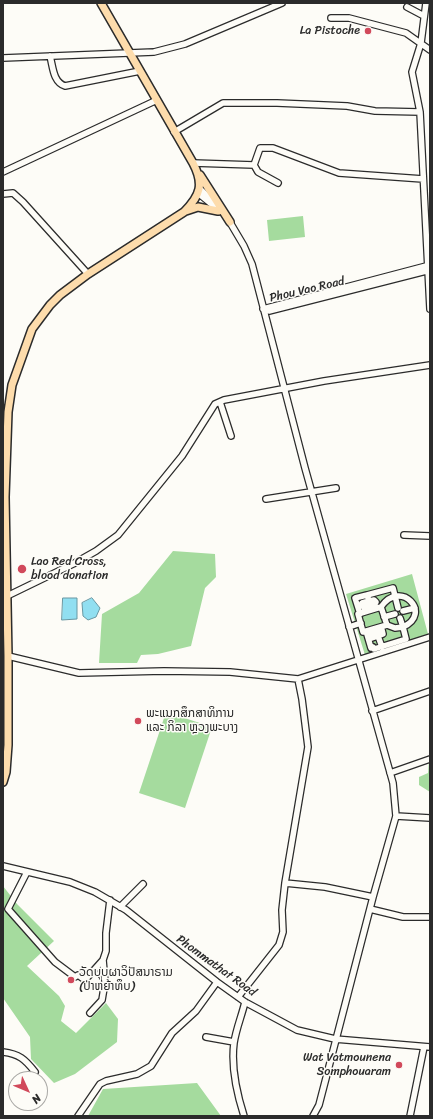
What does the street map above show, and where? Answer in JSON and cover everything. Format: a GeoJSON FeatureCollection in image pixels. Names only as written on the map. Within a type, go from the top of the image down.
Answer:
{"type":"FeatureCollection","features":[{"type":"Feature","properties":{"kind":"main road"},"geometry":{"type":"LineString","coordinates":[[100,3],[174,132],[230,222]]}},
{"type":"Feature","properties":{"kind":"main road"},"geometry":{"type":"LineString","coordinates":[[3,782],[6,772],[8,745],[8,656],[5,597],[5,423],[12,385],[32,329],[50,305],[60,295],[88,274],[184,212],[192,204],[199,191],[198,172]]}},
{"type":"Feature","properties":{"kind":"main road"},"geometry":{"type":"LineString","coordinates":[[184,212],[198,207],[206,207],[218,211]]}},
{"type":"Feature","properties":{"kind":"street"},"geometry":{"type":"LineString","coordinates":[[3,58],[154,52],[185,44],[282,3]]}},
{"type":"Feature","properties":{"kind":"street"},"geometry":{"type":"LineString","coordinates":[[426,3],[421,43],[412,72],[420,112],[423,179],[427,200],[430,309]]}},
{"type":"Feature","properties":{"kind":"street"},"geometry":{"type":"LineString","coordinates":[[407,7],[424,16]]}},
{"type":"Feature","properties":{"kind":"street"},"geometry":{"type":"LineString","coordinates":[[331,18],[349,18],[406,33],[430,50]]}},
{"type":"Feature","properties":{"kind":"street"},"geometry":{"type":"LineString","coordinates":[[50,56],[57,80],[60,84],[65,86],[140,72]]}},
{"type":"Feature","properties":{"kind":"street"},"geometry":{"type":"LineString","coordinates":[[3,172],[157,100]]}},
{"type":"Feature","properties":{"kind":"street"},"geometry":{"type":"LineString","coordinates":[[174,132],[223,103],[277,103],[347,106],[375,111],[420,112]]}},
{"type":"Feature","properties":{"kind":"street"},"geometry":{"type":"LineString","coordinates":[[278,183],[258,172],[254,165],[260,148],[273,148],[339,172],[423,179]]}},
{"type":"Feature","properties":{"kind":"street"},"geometry":{"type":"LineString","coordinates":[[193,163],[254,165]]}},
{"type":"Feature","properties":{"kind":"street"},"geometry":{"type":"LineString","coordinates":[[199,191],[230,222]]}},
{"type":"Feature","properties":{"kind":"street"},"geometry":{"type":"LineString","coordinates":[[199,191],[211,198],[230,222],[244,246],[252,264],[283,388],[395,792],[396,816],[373,896],[319,1105],[313,1116]]}},
{"type":"Feature","properties":{"kind":"street"},"geometry":{"type":"LineString","coordinates":[[3,194],[13,193],[23,202],[88,274]]}},
{"type":"Feature","properties":{"kind":"street","name":"Phou Vao Road"},"geometry":{"type":"LineString","coordinates":[[263,309],[429,268]]}},
{"type":"Feature","properties":{"kind":"street"},"geometry":{"type":"LineString","coordinates":[[5,597],[73,564],[96,551],[118,535],[182,456],[210,410],[220,402],[283,388],[430,365]]}},
{"type":"Feature","properties":{"kind":"street"},"geometry":{"type":"LineString","coordinates":[[220,402],[231,436]]}},
{"type":"Feature","properties":{"kind":"street"},"geometry":{"type":"LineString","coordinates":[[266,499],[311,490],[336,488]]}},
{"type":"Feature","properties":{"kind":"street"},"geometry":{"type":"LineString","coordinates":[[404,535],[430,536]]}},
{"type":"Feature","properties":{"kind":"street"},"geometry":{"type":"LineString","coordinates":[[360,614],[382,607],[389,599],[395,597],[404,595],[410,598],[415,608],[414,616],[410,624],[395,628],[386,625],[363,632],[358,614],[360,614],[355,598],[368,598],[393,588],[395,597],[400,610],[415,608]]}},
{"type":"Feature","properties":{"kind":"street"},"geometry":{"type":"LineString","coordinates":[[382,607],[386,625]]}},
{"type":"Feature","properties":{"kind":"street"},"geometry":{"type":"LineString","coordinates":[[384,617],[395,614]]}},
{"type":"Feature","properties":{"kind":"street"},"geometry":{"type":"LineString","coordinates":[[366,631],[371,648],[373,647],[374,649],[406,639],[400,618]]}},
{"type":"Feature","properties":{"kind":"street"},"geometry":{"type":"LineString","coordinates":[[349,627],[361,623]]}},
{"type":"Feature","properties":{"kind":"street"},"geometry":{"type":"LineString","coordinates":[[378,636],[382,647]]}},
{"type":"Feature","properties":{"kind":"street"},"geometry":{"type":"LineString","coordinates":[[8,656],[80,673],[164,671],[230,672],[298,679],[359,661],[430,637]]}},
{"type":"Feature","properties":{"kind":"street"},"geometry":{"type":"LineString","coordinates":[[238,997],[279,945],[283,932],[282,910],[285,883],[308,747],[298,679]]}},
{"type":"Feature","properties":{"kind":"street"},"geometry":{"type":"LineString","coordinates":[[372,711],[430,692]]}},
{"type":"Feature","properties":{"kind":"street"},"geometry":{"type":"LineString","coordinates":[[390,773],[430,759]]}},
{"type":"Feature","properties":{"kind":"street"},"geometry":{"type":"LineString","coordinates":[[396,816],[430,818]]}},
{"type":"Feature","properties":{"kind":"street","name":"Phommathat Road"},"geometry":{"type":"LineString","coordinates":[[3,866],[70,882],[110,900],[245,1002],[297,1030],[335,1039],[427,1047]]}},
{"type":"Feature","properties":{"kind":"street"},"geometry":{"type":"LineString","coordinates":[[27,872],[8,905],[8,909],[55,962],[75,977],[78,974],[85,980],[103,960],[106,951],[110,900]]}},
{"type":"Feature","properties":{"kind":"street"},"geometry":{"type":"LineString","coordinates":[[285,883],[325,887],[373,896]]}},
{"type":"Feature","properties":{"kind":"street"},"geometry":{"type":"LineString","coordinates":[[120,907],[143,884]]}},
{"type":"Feature","properties":{"kind":"street"},"geometry":{"type":"LineString","coordinates":[[370,909],[403,916],[430,917]]}},
{"type":"Feature","properties":{"kind":"street"},"geometry":{"type":"LineString","coordinates":[[90,1013],[102,1000],[105,982],[103,960]]}},
{"type":"Feature","properties":{"kind":"street"},"geometry":{"type":"LineString","coordinates":[[78,1116],[96,1089],[106,1081],[137,1074],[151,1066],[172,1033],[196,1011],[217,982]]}},
{"type":"Feature","properties":{"kind":"street"},"geometry":{"type":"LineString","coordinates":[[244,1116],[235,1073],[234,1042],[245,1002]]}},
{"type":"Feature","properties":{"kind":"street"},"geometry":{"type":"LineString","coordinates":[[206,1037],[234,1042]]}},
{"type":"Feature","properties":{"kind":"street"},"geometry":{"type":"LineString","coordinates":[[410,1116],[427,1047]]}},
{"type":"Feature","properties":{"kind":"street"},"geometry":{"type":"LineString","coordinates":[[3,1052],[18,1054],[34,1071]]}},
{"type":"Feature","properties":{"kind":"green space"},"geometry":{"type":"Polygon","coordinates":[[[303,216],[305,237],[269,241],[267,220],[303,216]]]}},
{"type":"Feature","properties":{"kind":"green space"},"geometry":{"type":"Polygon","coordinates":[[[173,551],[215,554],[216,577],[205,588],[191,646],[158,654],[141,655],[137,663],[99,663],[102,614],[139,593],[173,551]]]}},
{"type":"Feature","properties":{"kind":"green space"},"geometry":{"type":"Polygon","coordinates":[[[412,574],[428,634],[365,655],[346,594],[412,574]]]}},
{"type":"Feature","properties":{"kind":"green space"},"geometry":{"type":"Polygon","coordinates":[[[166,712],[212,727],[185,808],[139,793],[166,712]]]}},
{"type":"Feature","properties":{"kind":"green space"},"geometry":{"type":"Polygon","coordinates":[[[429,760],[430,792],[419,785],[419,777],[428,773],[429,760]]]}},
{"type":"Feature","properties":{"kind":"green space"},"geometry":{"type":"Polygon","coordinates":[[[3,886],[17,904],[54,941],[27,966],[59,996],[65,1006],[61,1021],[76,1033],[106,1003],[118,1019],[117,1042],[75,1074],[54,1083],[48,1077],[48,1071],[42,1071],[31,1059],[30,1037],[3,998],[3,886]]]}},
{"type":"Feature","properties":{"kind":"green space"},"geometry":{"type":"Polygon","coordinates":[[[197,1083],[221,1116],[88,1116],[103,1089],[197,1083]]]}},
{"type":"Feature","properties":{"kind":"water"},"geometry":{"type":"Polygon","coordinates":[[[63,598],[77,598],[77,619],[62,620],[63,598]]]}},
{"type":"Feature","properties":{"kind":"water"},"geometry":{"type":"Polygon","coordinates":[[[92,598],[100,608],[96,617],[88,620],[83,616],[82,603],[92,598]]]}},
{"type":"Feature","properties":{"kind":"place","name":"La Pistoche"},"geometry":{"type":"Point","coordinates":[368,31]}},
{"type":"Feature","properties":{"kind":"place","name":"Lao Red Cross, blood donation"},"geometry":{"type":"Point","coordinates":[22,569]}},
{"type":"Feature","properties":{"kind":"place","name":"ພະແນກສຶກສາທິການ ແລະ ກິລາ ຫຼວງພະບາງ"},"geometry":{"type":"Point","coordinates":[138,721]}},
{"type":"Feature","properties":{"kind":"place","name":"ວັດບຸບຜາວິປັສນາຣາມ (ປ່າຫຍ້າທຶບ)"},"geometry":{"type":"Point","coordinates":[71,980]}},
{"type":"Feature","properties":{"kind":"place","name":"Wat Vatmounena Somphouaram"},"geometry":{"type":"Point","coordinates":[399,1065]}}]}
